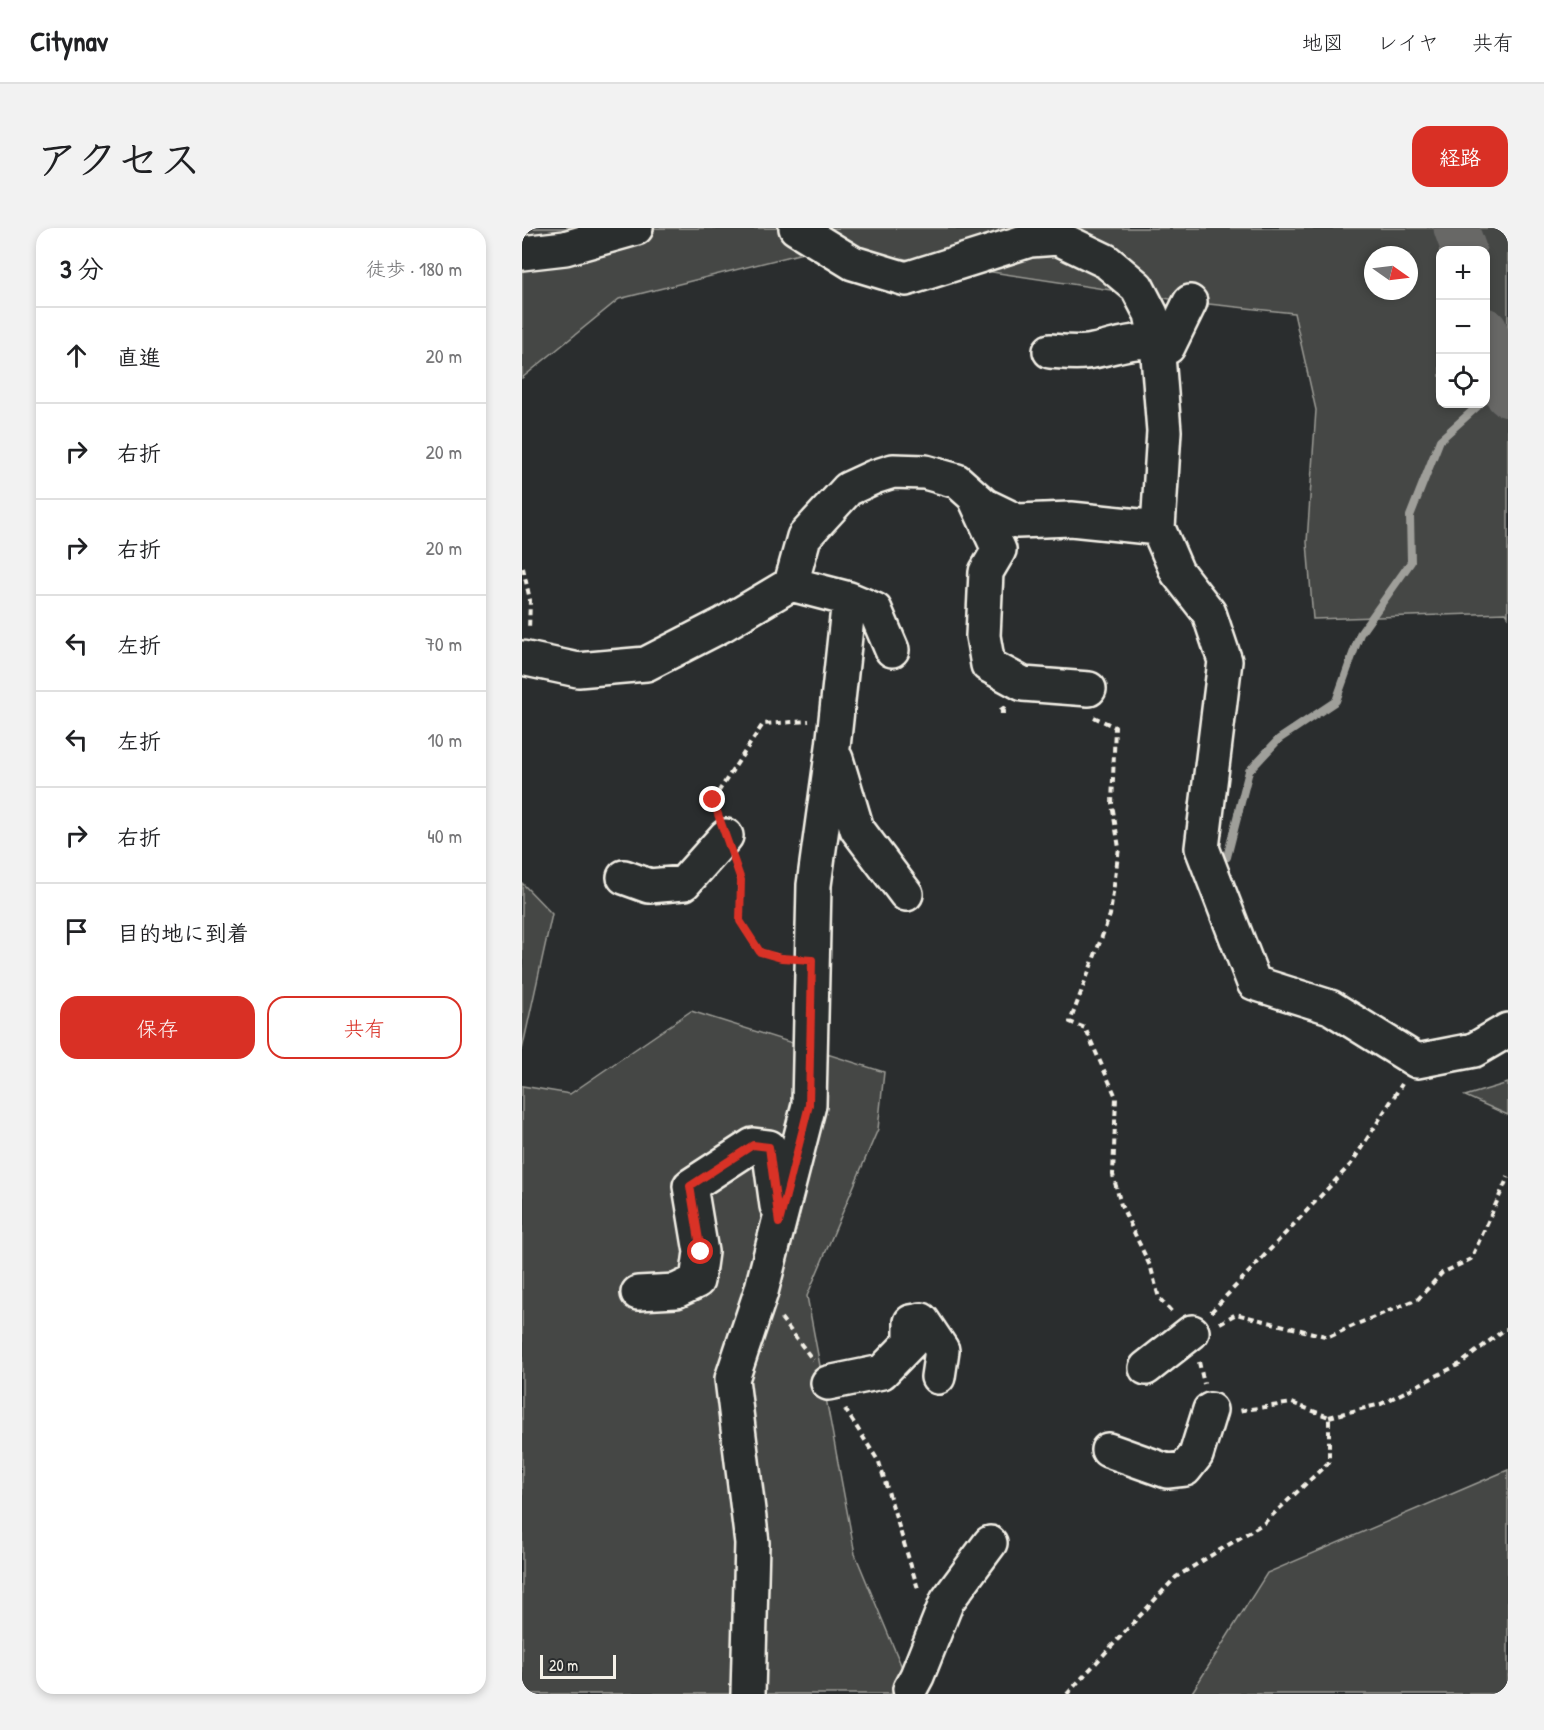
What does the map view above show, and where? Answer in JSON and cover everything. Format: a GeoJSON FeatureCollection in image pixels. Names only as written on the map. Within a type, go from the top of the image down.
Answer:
{"type":"FeatureCollection","features":[{"type":"Feature","properties":{"kind":"street"},"geometry":{"type":"LineString","coordinates":[[522,253],[565,248],[636,228]]}},
{"type":"Feature","properties":{"kind":"street"},"geometry":{"type":"LineString","coordinates":[[796,228],[853,263],[906,279],[1030,240],[1058,238],[1106,261],[1137,287],[1151,314],[1157,342],[1164,431],[1158,528],[1177,572],[1209,613],[1225,661],[1202,848],[1254,982],[1330,1007],[1417,1061],[1474,1050],[1508,1030]]}},
{"type":"Feature","properties":{"kind":"street"},"geometry":{"type":"LineString","coordinates":[[1050,351],[1092,352],[1126,342],[1157,342],[1168,347],[1190,302]]}},
{"type":"Feature","properties":{"kind":"street"},"geometry":{"type":"LineString","coordinates":[[525,645],[578,670],[646,664],[722,625],[791,584],[804,537],[848,489],[893,471],[925,472],[957,481],[984,506],[1017,521],[1071,519],[1158,528]]}},
{"type":"Feature","properties":{"kind":"street"},"geometry":{"type":"LineString","coordinates":[[974,496],[999,550],[986,572],[982,636],[988,665],[1023,684],[1089,702]]}},
{"type":"Feature","properties":{"kind":"street"},"geometry":{"type":"LineString","coordinates":[[791,584],[849,599],[875,610],[892,650]]}},
{"type":"Feature","properties":{"kind":"street"},"geometry":{"type":"LineString","coordinates":[[748,1694],[752,1543],[732,1379],[761,1292],[809,1105],[814,885],[849,599]]}},
{"type":"Feature","properties":{"kind":"street"},"geometry":{"type":"LineString","coordinates":[[832,747],[857,829],[906,894]]}},
{"type":"Feature","properties":{"kind":"street"},"geometry":{"type":"LineString","coordinates":[[624,877],[649,886],[684,883],[726,836]]}},
{"type":"Feature","properties":{"kind":"street"},"geometry":{"type":"LineString","coordinates":[[638,1293],[676,1292],[697,1281],[701,1252],[690,1186],[753,1145],[769,1147],[779,1223]]}},
{"type":"Feature","properties":{"kind":"street"},"geometry":{"type":"LineString","coordinates":[[828,1383],[882,1372],[911,1342],[911,1322],[922,1320],[942,1350],[938,1377]]}},
{"type":"Feature","properties":{"kind":"street"},"geometry":{"type":"LineString","coordinates":[[1146,1368],[1192,1332]]}},
{"type":"Feature","properties":{"kind":"street"},"geometry":{"type":"LineString","coordinates":[[1108,1450],[1167,1471],[1185,1469],[1196,1455],[1210,1410]]}},
{"type":"Feature","properties":{"kind":"street"},"geometry":{"type":"LineString","coordinates":[[910,1689],[947,1601],[990,1543]]}},
{"type":"Feature","properties":{"kind":"path"},"geometry":{"type":"LineString","coordinates":[[523,568],[530,600],[525,645]]}},
{"type":"Feature","properties":{"kind":"path"},"geometry":{"type":"LineString","coordinates":[[999,671],[1021,696],[998,712],[1022,711]]}},
{"type":"Feature","properties":{"kind":"path"},"geometry":{"type":"LineString","coordinates":[[1089,702],[1116,727],[1112,804],[1119,848],[1110,915],[1070,1022],[1085,1028],[1116,1097],[1113,1175],[1121,1205],[1151,1268],[1159,1298],[1192,1332],[1210,1410],[1221,1414],[1292,1403],[1329,1417],[1381,1404],[1460,1364],[1504,1329],[1508,1329]]}},
{"type":"Feature","properties":{"kind":"path"},"geometry":{"type":"LineString","coordinates":[[812,960],[781,958],[760,952],[740,921],[741,880],[713,800],[763,724],[812,720],[832,747]]}},
{"type":"Feature","properties":{"kind":"path"},"geometry":{"type":"LineString","coordinates":[[1192,1332],[1351,1164],[1417,1061]]}},
{"type":"Feature","properties":{"kind":"path"},"geometry":{"type":"LineString","coordinates":[[1192,1332],[1203,1332],[1236,1314],[1329,1337],[1418,1299],[1442,1273],[1471,1259],[1508,1177]]}},
{"type":"Feature","properties":{"kind":"path"},"geometry":{"type":"LineString","coordinates":[[761,1292],[806,1349],[879,1462],[919,1588],[918,1598]]}},
{"type":"Feature","properties":{"kind":"path"},"geometry":{"type":"LineString","coordinates":[[1067,1694],[1176,1577],[1264,1523],[1329,1462],[1329,1417]]}},
{"type":"Feature","properties":{"kind":"shaded area"},"geometry":{"type":"Polygon","coordinates":[[[522,228],[1508,228],[1508,616],[1506,613],[1313,619],[1307,542],[1316,410],[1294,313],[1190,302],[827,247],[619,299],[522,378],[522,228]]]}},
{"type":"Feature","properties":{"kind":"shaded area"},"geometry":{"type":"Polygon","coordinates":[[[522,883],[552,914],[522,1050],[522,883]]]}},
{"type":"Feature","properties":{"kind":"shaded area"},"geometry":{"type":"Polygon","coordinates":[[[691,1011],[884,1072],[878,1129],[807,1296],[855,1554],[913,1694],[522,1694],[522,1086],[570,1094],[691,1011]]]}},
{"type":"Feature","properties":{"kind":"shaded area"},"geometry":{"type":"Polygon","coordinates":[[[1508,1083],[1508,1115],[1465,1096],[1508,1083]]]}},
{"type":"Feature","properties":{"kind":"shaded area"},"geometry":{"type":"Polygon","coordinates":[[[1508,1470],[1508,1694],[1191,1694],[1267,1573],[1508,1470]]]}},
{"type":"Feature","properties":{"kind":"waterway"},"geometry":{"type":"LineString","coordinates":[[1456,228],[1463,246]]}},
{"type":"Feature","properties":{"kind":"waterway"},"geometry":{"type":"LineString","coordinates":[[1490,348],[1508,395]]}},
{"type":"Feature","properties":{"kind":"waterway"},"geometry":{"type":"LineString","coordinates":[[1490,395],[1503,383]]}},
{"type":"Feature","properties":{"kind":"waterway"},"geometry":{"type":"LineString","coordinates":[[1227,857],[1249,771],[1279,739],[1336,701],[1360,634],[1411,562],[1410,516],[1440,440],[1476,408]]}},
{"type":"Feature","properties":{"kind":"route"},"geometry":{"type":"LineString","coordinates":[[701,1252],[690,1186],[753,1145],[769,1147],[779,1223],[809,1105],[812,960],[781,958],[760,952],[740,921],[741,880],[713,800]]}}]}
